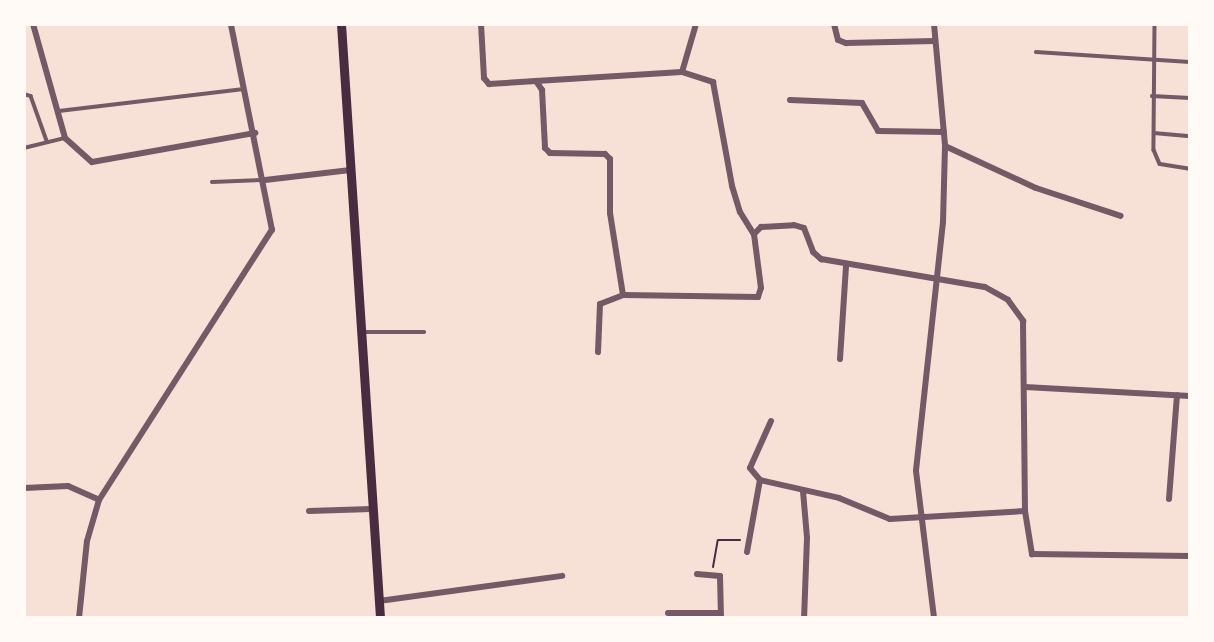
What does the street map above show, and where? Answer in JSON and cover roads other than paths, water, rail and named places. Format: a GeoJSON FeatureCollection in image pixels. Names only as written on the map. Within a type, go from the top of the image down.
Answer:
{"type":"FeatureCollection","features":[{"type":"Feature","properties":{"kind":"main road"},"geometry":{"type":"LineString","coordinates":[[341,25],[359,332],[380,618]]}},
{"type":"Feature","properties":{"kind":"street"},"geometry":{"type":"LineString","coordinates":[[33,24],[55,112],[65,138],[92,162],[255,133]]}},
{"type":"Feature","properties":{"kind":"street"},"geometry":{"type":"LineString","coordinates":[[79,618],[87,541],[99,500],[272,230],[265,180],[231,24]]}},
{"type":"Feature","properties":{"kind":"street"},"geometry":{"type":"LineString","coordinates":[[335,24],[341,25]]}},
{"type":"Feature","properties":{"kind":"street"},"geometry":{"type":"LineString","coordinates":[[481,24],[484,78],[489,84],[682,72],[706,77],[718,89],[722,150],[740,212],[754,234],[758,297],[624,295],[600,304],[598,352]]}},
{"type":"Feature","properties":{"kind":"street"},"geometry":{"type":"LineString","coordinates":[[682,72],[696,24]]}},
{"type":"Feature","properties":{"kind":"street"},"geometry":{"type":"LineString","coordinates":[[834,24],[838,40],[846,43],[935,41]]}},
{"type":"Feature","properties":{"kind":"street"},"geometry":{"type":"LineString","coordinates":[[934,24],[945,146],[937,278],[918,441],[920,518],[934,618]]}},
{"type":"Feature","properties":{"kind":"street"},"geometry":{"type":"LineString","coordinates":[[536,81],[542,90],[545,148],[550,153],[605,154],[610,159],[610,213],[624,295]]}},
{"type":"Feature","properties":{"kind":"street"},"geometry":{"type":"LineString","coordinates":[[790,100],[862,103],[878,131],[944,132]]}},
{"type":"Feature","properties":{"kind":"street"},"geometry":{"type":"LineString","coordinates":[[945,146],[1037,188],[1121,216]]}},
{"type":"Feature","properties":{"kind":"street"},"geometry":{"type":"LineString","coordinates":[[265,180],[350,170]]}},
{"type":"Feature","properties":{"kind":"street"},"geometry":{"type":"LineString","coordinates":[[754,234],[761,227],[804,228],[813,252],[846,265],[985,287],[1008,300],[1023,320],[1026,512],[1030,550],[1035,557],[1189,556]]}},
{"type":"Feature","properties":{"kind":"street"},"geometry":{"type":"LineString","coordinates":[[840,359],[846,265]]}},
{"type":"Feature","properties":{"kind":"street"},"geometry":{"type":"LineString","coordinates":[[1026,387],[1189,396]]}},
{"type":"Feature","properties":{"kind":"street"},"geometry":{"type":"LineString","coordinates":[[1169,499],[1177,395]]}},
{"type":"Feature","properties":{"kind":"street"},"geometry":{"type":"LineString","coordinates":[[771,421],[750,468],[760,480],[839,498],[890,519],[1026,512]]}},
{"type":"Feature","properties":{"kind":"street"},"geometry":{"type":"LineString","coordinates":[[747,552],[760,480]]}},
{"type":"Feature","properties":{"kind":"street"},"geometry":{"type":"LineString","coordinates":[[24,488],[68,486],[99,500]]}},
{"type":"Feature","properties":{"kind":"street"},"geometry":{"type":"LineString","coordinates":[[803,491],[807,538],[804,618]]}},
{"type":"Feature","properties":{"kind":"street"},"geometry":{"type":"LineString","coordinates":[[309,511],[371,509]]}},
{"type":"Feature","properties":{"kind":"street"},"geometry":{"type":"LineString","coordinates":[[668,613],[720,615],[720,576],[697,574]]}},
{"type":"Feature","properties":{"kind":"street"},"geometry":{"type":"LineString","coordinates":[[379,601],[562,576]]}},
{"type":"Feature","properties":{"kind":"lane"},"geometry":{"type":"LineString","coordinates":[[1155,24],[1152,96],[1154,133],[1160,164],[1189,169]]}},
{"type":"Feature","properties":{"kind":"lane"},"geometry":{"type":"LineString","coordinates":[[1036,52],[1189,62]]}},
{"type":"Feature","properties":{"kind":"lane"},"geometry":{"type":"LineString","coordinates":[[55,112],[244,89]]}},
{"type":"Feature","properties":{"kind":"lane"},"geometry":{"type":"LineString","coordinates":[[24,94],[31,96],[47,141]]}},
{"type":"Feature","properties":{"kind":"lane"},"geometry":{"type":"LineString","coordinates":[[1152,96],[1189,98]]}},
{"type":"Feature","properties":{"kind":"lane"},"geometry":{"type":"LineString","coordinates":[[1154,133],[1189,136]]}},
{"type":"Feature","properties":{"kind":"lane"},"geometry":{"type":"LineString","coordinates":[[24,148],[65,138]]}},
{"type":"Feature","properties":{"kind":"lane"},"geometry":{"type":"LineString","coordinates":[[212,182],[265,180]]}},
{"type":"Feature","properties":{"kind":"lane"},"geometry":{"type":"LineString","coordinates":[[359,332],[424,332]]}}]}
